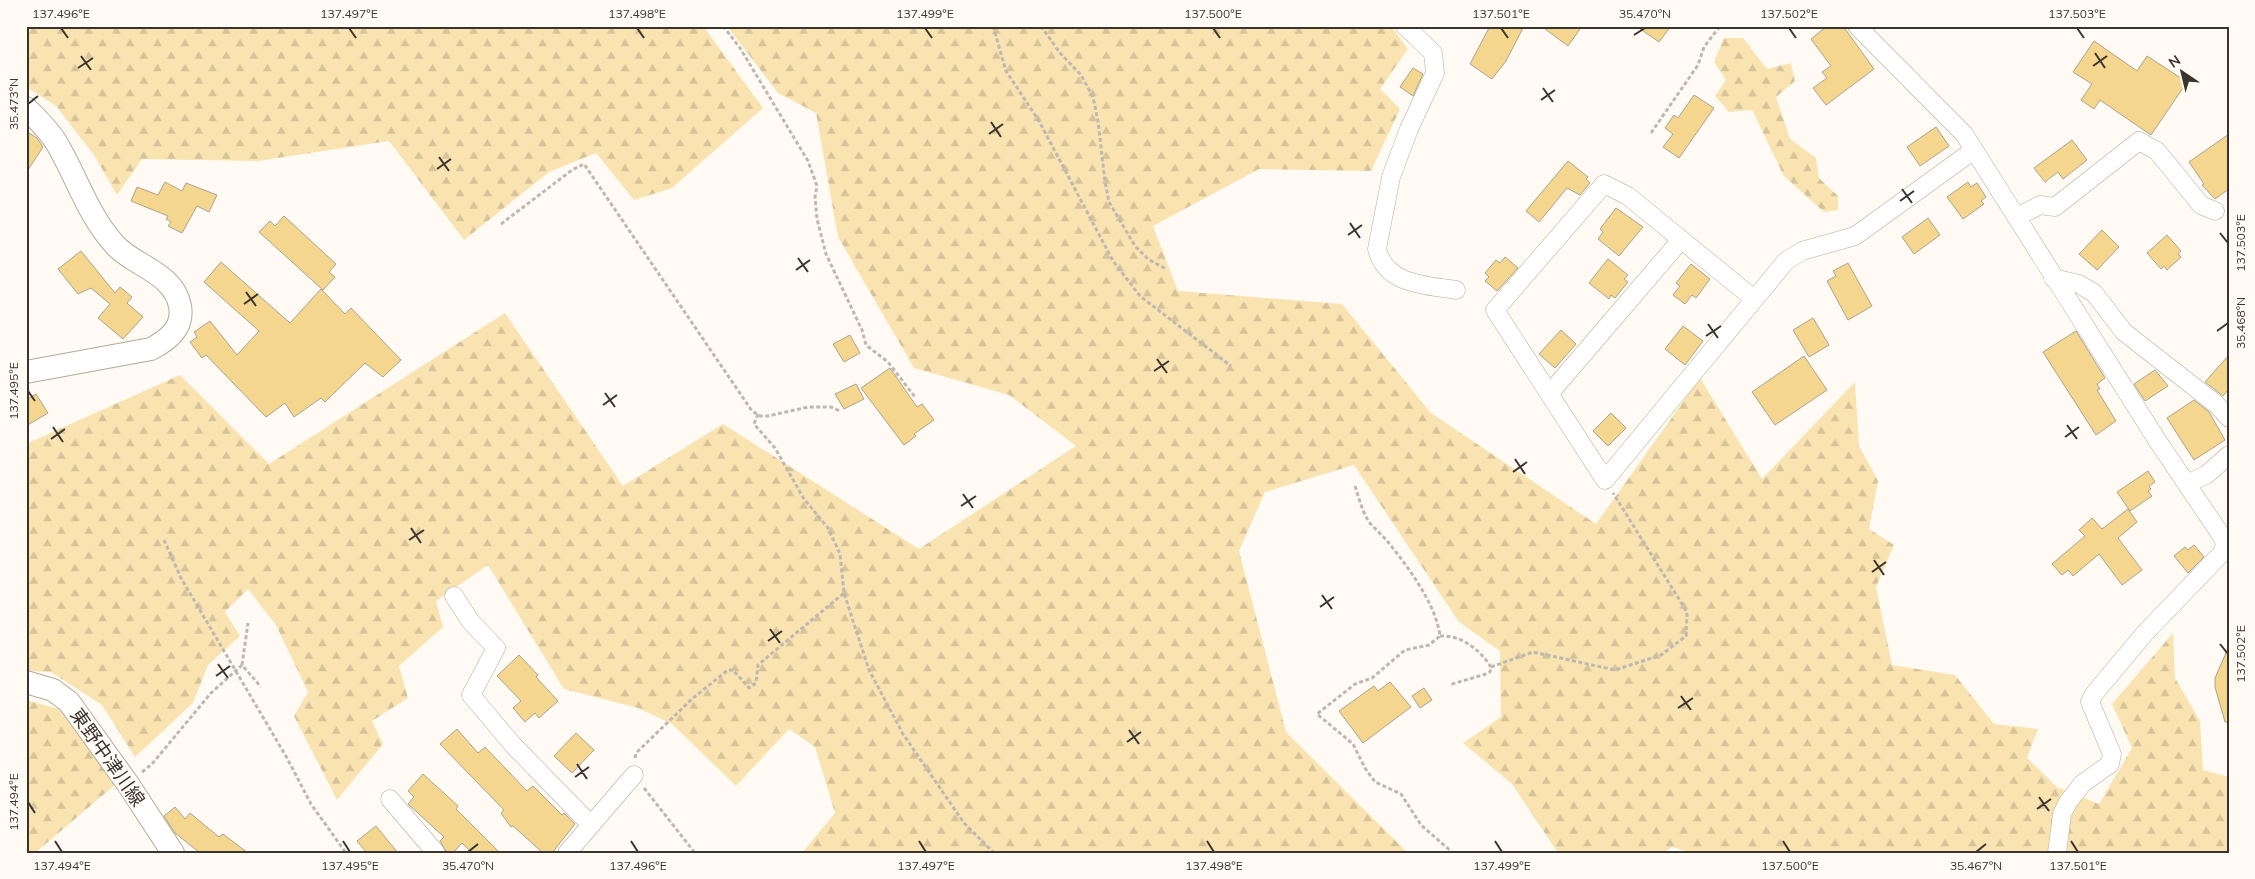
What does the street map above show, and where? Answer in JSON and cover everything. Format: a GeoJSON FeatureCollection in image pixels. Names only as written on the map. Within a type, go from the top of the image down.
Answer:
{"type":"FeatureCollection","features":[{"type":"Feature","properties":{"kind":"main road"},"geometry":{"type":"LineString","coordinates":[[26,108],[46,127],[56,141],[84,200],[104,233],[127,256],[166,281],[175,292],[180,305],[180,318],[176,330],[171,336],[151,349],[26,372]]}},
{"type":"Feature","properties":{"kind":"main road","name":"東野中津川線"},"geometry":{"type":"LineString","coordinates":[[26,682],[53,690],[69,702],[128,784],[173,853]]}},
{"type":"Feature","properties":{"kind":"street"},"geometry":{"type":"LineString","coordinates":[[1405,26],[1433,53],[1435,73],[1409,129],[1391,177],[1377,249],[1380,260],[1396,277],[1419,284],[1456,290]]}},
{"type":"Feature","properties":{"kind":"street"},"geometry":{"type":"LineString","coordinates":[[1858,26],[1948,115],[1964,134],[2053,278],[2223,538],[2225,546],[2222,554],[2145,633],[2094,694],[2090,702],[2112,754],[2110,764],[2082,784],[2068,802],[2062,814],[2057,853]]}},
{"type":"Feature","properties":{"kind":"street"},"geometry":{"type":"LineString","coordinates":[[2017,217],[2040,205],[2055,207],[2139,141],[2157,150],[2200,205],[2215,211]]}},
{"type":"Feature","properties":{"kind":"street"},"geometry":{"type":"LineString","coordinates":[[1754,299],[1680,241],[1628,196],[1604,184],[1495,310],[1605,480],[1786,261],[1802,251],[1855,236],[1974,150]]}},
{"type":"Feature","properties":{"kind":"street"},"geometry":{"type":"LineString","coordinates":[[1550,393],[1680,241]]}},
{"type":"Feature","properties":{"kind":"street"},"geometry":{"type":"LineString","coordinates":[[2053,278],[2079,284],[2094,294],[2124,332],[2216,404],[2229,418]]}},
{"type":"Feature","properties":{"kind":"street"},"geometry":{"type":"LineString","coordinates":[[2187,484],[2206,475],[2229,455]]}},
{"type":"Feature","properties":{"kind":"street"},"geometry":{"type":"LineString","coordinates":[[454,596],[471,622],[496,648],[471,695],[513,745],[591,825]]}},
{"type":"Feature","properties":{"kind":"street"},"geometry":{"type":"LineString","coordinates":[[567,853],[634,775]]}},
{"type":"Feature","properties":{"kind":"street"},"geometry":{"type":"LineString","coordinates":[[390,799],[436,853]]}},
{"type":"Feature","properties":{"kind":"path"},"geometry":{"type":"LineString","coordinates":[[722,26],[740,48],[808,161],[817,186],[815,197],[817,219],[826,254],[854,313],[866,345],[888,362],[915,397]]}},
{"type":"Feature","properties":{"kind":"path"},"geometry":{"type":"LineString","coordinates":[[993,26],[1006,71],[1039,121],[1113,261],[1140,296],[1231,366]]}},
{"type":"Feature","properties":{"kind":"path"},"geometry":{"type":"LineString","coordinates":[[1041,26],[1060,53],[1081,75],[1092,97],[1098,121],[1105,182],[1110,202],[1135,246],[1148,259],[1166,269]]}},
{"type":"Feature","properties":{"kind":"path"},"geometry":{"type":"LineString","coordinates":[[1650,133],[1698,65],[1704,47],[1720,26]]}},
{"type":"Feature","properties":{"kind":"path"},"geometry":{"type":"LineString","coordinates":[[500,224],[572,170],[584,164],[747,403],[758,414],[768,416],[786,411],[821,407],[840,411]]}},
{"type":"Feature","properties":{"kind":"path"},"geometry":{"type":"LineString","coordinates":[[758,414],[754,424],[775,448],[804,499],[828,528],[840,554],[844,593],[868,670],[904,734],[964,823],[994,853]]}},
{"type":"Feature","properties":{"kind":"path"},"geometry":{"type":"LineString","coordinates":[[1449,685],[1486,674],[1490,672],[1492,667],[1533,652],[1614,670],[1661,655],[1686,636],[1687,612],[1605,480]]}},
{"type":"Feature","properties":{"kind":"path"},"geometry":{"type":"LineString","coordinates":[[1355,486],[1369,522],[1388,541],[1417,580],[1439,626],[1440,636]]}},
{"type":"Feature","properties":{"kind":"path"},"geometry":{"type":"LineString","coordinates":[[164,540],[181,578],[236,670],[311,804],[346,853]]}},
{"type":"Feature","properties":{"kind":"path"},"geometry":{"type":"LineString","coordinates":[[695,853],[634,775],[636,753],[693,698],[728,670],[733,670],[749,688],[756,683],[758,666],[844,593]]}},
{"type":"Feature","properties":{"kind":"path"},"geometry":{"type":"LineString","coordinates":[[128,784],[152,764],[211,693],[242,665],[248,623]]}},
{"type":"Feature","properties":{"kind":"path"},"geometry":{"type":"LineString","coordinates":[[1453,853],[1421,825],[1401,794],[1375,782],[1365,768],[1353,744],[1317,714],[1355,684],[1372,678],[1405,650],[1429,645],[1440,636],[1459,639],[1469,644],[1492,667]]}},
{"type":"Feature","properties":{"kind":"path"},"geometry":{"type":"LineString","coordinates":[[242,665],[261,687]]}},
{"type":"Feature","properties":{"kind":"green space"},"geometry":{"type":"Polygon","coordinates":[[[26,26],[703,26],[763,108],[672,188],[634,200],[596,153],[549,172],[464,240],[389,141],[258,161],[142,159],[117,195],[94,155],[56,106],[26,87],[26,26]]]}},
{"type":"Feature","properties":{"kind":"green space"},"geometry":{"type":"Polygon","coordinates":[[[727,26],[1391,26],[1408,49],[1380,89],[1400,109],[1371,171],[1259,169],[1153,226],[1178,291],[1342,304],[1431,413],[1596,524],[1700,378],[1762,479],[1855,382],[1859,446],[1878,481],[1869,529],[1894,545],[1876,587],[1892,665],[1955,675],[1994,724],[2038,729],[2027,758],[2057,787],[2099,804],[2132,748],[2112,704],[2173,633],[2175,678],[2200,721],[2203,770],[2229,777],[2229,853],[1693,853],[1672,847],[1664,853],[1558,853],[1512,784],[1463,743],[1501,717],[1500,651],[1459,622],[1354,465],[1265,492],[1239,551],[1286,732],[1408,853],[802,853],[835,813],[815,747],[789,729],[736,786],[672,724],[638,708],[564,689],[488,565],[436,601],[443,627],[399,666],[408,698],[372,721],[383,744],[337,800],[294,716],[308,692],[276,625],[248,589],[225,612],[240,636],[208,665],[193,703],[135,757],[102,705],[51,672],[26,671],[26,444],[180,375],[269,464],[505,313],[623,486],[723,424],[919,549],[1076,446],[1009,395],[914,368],[838,237],[816,113],[778,93],[727,26]]]}},
{"type":"Feature","properties":{"kind":"green space"},"geometry":{"type":"Polygon","coordinates":[[[1724,38],[1743,38],[1767,69],[1791,63],[1795,81],[1776,97],[1790,139],[1816,158],[1819,178],[1838,196],[1838,210],[1824,212],[1784,176],[1752,110],[1729,112],[1715,96],[1726,80],[1714,62],[1724,38]]]}},
{"type":"Feature","properties":{"kind":"green space"},"geometry":{"type":"Polygon","coordinates":[[[26,700],[59,709],[116,784],[35,853],[26,853],[26,700]]]}},
{"type":"Feature","properties":{"kind":"building"},"geometry":{"type":"Polygon","coordinates":[[[1490,26],[1524,26],[1506,61],[1492,79],[1470,64],[1490,26]]]}},
{"type":"Feature","properties":{"kind":"building"},"geometry":{"type":"Polygon","coordinates":[[[1541,26],[1582,26],[1568,46],[1541,26]]]}},
{"type":"Feature","properties":{"kind":"building"},"geometry":{"type":"Polygon","coordinates":[[[1636,26],[1671,26],[1659,42],[1636,26]]]}},
{"type":"Feature","properties":{"kind":"building"},"geometry":{"type":"Polygon","coordinates":[[[1827,26],[1843,26],[1874,69],[1826,105],[1813,88],[1827,78],[1822,72],[1831,66],[1811,39],[1827,26]]]}},
{"type":"Feature","properties":{"kind":"building"},"geometry":{"type":"Polygon","coordinates":[[[2094,41],[2137,71],[2147,56],[2187,82],[2151,135],[2100,100],[2094,109],[2081,100],[2092,84],[2073,72],[2094,41]]]}},
{"type":"Feature","properties":{"kind":"building"},"geometry":{"type":"Polygon","coordinates":[[[1413,68],[1423,74],[1413,96],[1400,87],[1413,68]]]}},
{"type":"Feature","properties":{"kind":"building"},"geometry":{"type":"Polygon","coordinates":[[[1694,95],[1714,108],[1679,158],[1663,147],[1673,134],[1665,128],[1674,115],[1678,118],[1694,95]]]}},
{"type":"Feature","properties":{"kind":"building"},"geometry":{"type":"Polygon","coordinates":[[[1936,127],[1949,146],[1920,166],[1907,147],[1936,127]]]}},
{"type":"Feature","properties":{"kind":"building"},"geometry":{"type":"Polygon","coordinates":[[[26,131],[37,138],[43,147],[26,173],[26,131]]]}},
{"type":"Feature","properties":{"kind":"building"},"geometry":{"type":"Polygon","coordinates":[[[2229,134],[2229,189],[2215,199],[2202,185],[2204,184],[2189,162],[2229,134]]]}},
{"type":"Feature","properties":{"kind":"building"},"geometry":{"type":"Polygon","coordinates":[[[2072,140],[2087,160],[2063,179],[2058,172],[2045,182],[2034,168],[2072,140]]]}},
{"type":"Feature","properties":{"kind":"building"},"geometry":{"type":"Polygon","coordinates":[[[1568,161],[1588,177],[1586,179],[1590,183],[1580,195],[1567,188],[1539,222],[1526,211],[1568,161]]]}},
{"type":"Feature","properties":{"kind":"building"},"geometry":{"type":"Polygon","coordinates":[[[165,182],[182,191],[186,183],[217,195],[209,212],[197,206],[182,233],[168,226],[171,222],[166,219],[168,216],[131,201],[137,187],[158,195],[165,182]]]}},
{"type":"Feature","properties":{"kind":"building"},"geometry":{"type":"Polygon","coordinates":[[[1968,182],[1971,187],[1977,183],[1986,197],[1981,201],[1984,204],[1963,219],[1947,197],[1968,182]]]}},
{"type":"Feature","properties":{"kind":"building"},"geometry":{"type":"Polygon","coordinates":[[[1616,208],[1643,227],[1619,256],[1598,239],[1603,232],[1600,229],[1616,208]]]}},
{"type":"Feature","properties":{"kind":"building"},"geometry":{"type":"Polygon","coordinates":[[[284,216],[336,264],[329,272],[335,277],[323,290],[259,232],[270,221],[275,226],[284,216]]]}},
{"type":"Feature","properties":{"kind":"building"},"geometry":{"type":"Polygon","coordinates":[[[1928,218],[1940,235],[1914,254],[1902,237],[1928,218]]]}},
{"type":"Feature","properties":{"kind":"building"},"geometry":{"type":"Polygon","coordinates":[[[2102,230],[2119,247],[2097,270],[2079,254],[2102,230]]]}},
{"type":"Feature","properties":{"kind":"building"},"geometry":{"type":"Polygon","coordinates":[[[2167,235],[2181,251],[2178,254],[2181,257],[2167,270],[2164,266],[2161,269],[2147,253],[2167,235]]]}},
{"type":"Feature","properties":{"kind":"building"},"geometry":{"type":"Polygon","coordinates":[[[81,251],[115,293],[120,287],[132,297],[127,303],[143,317],[123,339],[98,318],[110,304],[91,288],[78,294],[58,269],[81,251]]]}},
{"type":"Feature","properties":{"kind":"building"},"geometry":{"type":"Polygon","coordinates":[[[1505,257],[1518,268],[1497,291],[1485,281],[1489,277],[1485,273],[1496,260],[1500,263],[1505,257]]]}},
{"type":"Feature","properties":{"kind":"building"},"geometry":{"type":"Polygon","coordinates":[[[1608,259],[1628,275],[1624,279],[1628,282],[1615,298],[1611,295],[1609,299],[1589,283],[1608,259]]]}},
{"type":"Feature","properties":{"kind":"building"},"geometry":{"type":"Polygon","coordinates":[[[221,262],[290,323],[321,289],[345,314],[351,308],[401,360],[383,377],[365,363],[325,402],[321,398],[294,417],[285,403],[266,417],[206,355],[202,358],[190,342],[197,337],[194,332],[210,321],[237,355],[259,331],[204,282],[221,262]]]}},
{"type":"Feature","properties":{"kind":"building"},"geometry":{"type":"Polygon","coordinates":[[[1848,263],[1872,306],[1848,320],[1827,281],[1836,276],[1833,271],[1848,263]]]}},
{"type":"Feature","properties":{"kind":"building"},"geometry":{"type":"Polygon","coordinates":[[[1691,264],[1710,279],[1696,298],[1692,295],[1685,304],[1673,295],[1680,286],[1676,283],[1691,264]]]}},
{"type":"Feature","properties":{"kind":"building"},"geometry":{"type":"Polygon","coordinates":[[[1813,318],[1829,345],[1809,357],[1793,330],[1813,318]]]}},
{"type":"Feature","properties":{"kind":"building"},"geometry":{"type":"Polygon","coordinates":[[[1683,326],[1703,341],[1685,365],[1665,349],[1683,326]]]}},
{"type":"Feature","properties":{"kind":"building"},"geometry":{"type":"Polygon","coordinates":[[[1561,330],[1576,344],[1555,368],[1539,354],[1561,330]]]}},
{"type":"Feature","properties":{"kind":"building"},"geometry":{"type":"Polygon","coordinates":[[[2076,331],[2105,378],[2097,384],[2100,389],[2097,390],[2116,421],[2096,435],[2043,352],[2076,331]]]}},
{"type":"Feature","properties":{"kind":"building"},"geometry":{"type":"Polygon","coordinates":[[[850,335],[860,353],[844,362],[833,344],[850,335]]]}},
{"type":"Feature","properties":{"kind":"building"},"geometry":{"type":"Polygon","coordinates":[[[2229,355],[2229,389],[2223,396],[2205,382],[2229,355]]]}},
{"type":"Feature","properties":{"kind":"building"},"geometry":{"type":"Polygon","coordinates":[[[1804,356],[1827,390],[1775,425],[1752,392],[1804,356]]]}},
{"type":"Feature","properties":{"kind":"building"},"geometry":{"type":"Polygon","coordinates":[[[890,368],[917,407],[922,404],[934,420],[914,434],[916,436],[904,445],[861,388],[890,368]]]}},
{"type":"Feature","properties":{"kind":"building"},"geometry":{"type":"Polygon","coordinates":[[[2155,370],[2168,386],[2145,401],[2134,384],[2155,370]]]}},
{"type":"Feature","properties":{"kind":"building"},"geometry":{"type":"Polygon","coordinates":[[[856,384],[864,399],[844,409],[835,394],[856,384]]]}},
{"type":"Feature","properties":{"kind":"building"},"geometry":{"type":"Polygon","coordinates":[[[36,394],[48,413],[26,426],[26,400],[36,394]]]}},
{"type":"Feature","properties":{"kind":"building"},"geometry":{"type":"Polygon","coordinates":[[[2194,400],[2209,412],[2225,440],[2194,460],[2167,418],[2194,400]]]}},
{"type":"Feature","properties":{"kind":"building"},"geometry":{"type":"Polygon","coordinates":[[[1611,413],[1626,428],[1608,446],[1593,431],[1611,413]]]}},
{"type":"Feature","properties":{"kind":"building"},"geometry":{"type":"Polygon","coordinates":[[[2148,471],[2155,482],[2149,486],[2151,489],[2148,491],[2152,496],[2130,511],[2117,492],[2148,471]]]}},
{"type":"Feature","properties":{"kind":"building"},"geometry":{"type":"Polygon","coordinates":[[[2128,509],[2137,522],[2118,538],[2142,570],[2122,585],[2099,554],[2073,576],[2068,570],[2062,575],[2052,564],[2085,536],[2079,530],[2092,518],[2102,529],[2128,509]]]}},
{"type":"Feature","properties":{"kind":"building"},"geometry":{"type":"Polygon","coordinates":[[[2194,545],[2204,557],[2188,573],[2174,556],[2185,547],[2188,550],[2194,545]]]}},
{"type":"Feature","properties":{"kind":"building"},"geometry":{"type":"Polygon","coordinates":[[[2229,646],[2229,722],[2225,722],[2215,687],[2215,678],[2229,646]]]}},
{"type":"Feature","properties":{"kind":"building"},"geometry":{"type":"Polygon","coordinates":[[[519,655],[538,675],[536,677],[558,701],[539,718],[535,713],[525,722],[513,708],[521,701],[497,676],[519,655]]]}},
{"type":"Feature","properties":{"kind":"building"},"geometry":{"type":"Polygon","coordinates":[[[1390,682],[1411,707],[1363,743],[1339,711],[1374,686],[1378,691],[1390,682]]]}},
{"type":"Feature","properties":{"kind":"building"},"geometry":{"type":"Polygon","coordinates":[[[1424,688],[1432,700],[1420,708],[1412,696],[1424,688]]]}},
{"type":"Feature","properties":{"kind":"building"},"geometry":{"type":"Polygon","coordinates":[[[457,729],[478,753],[485,747],[527,791],[533,786],[562,815],[564,813],[575,824],[552,853],[543,853],[513,826],[511,827],[501,813],[504,810],[440,744],[457,729]]]}},
{"type":"Feature","properties":{"kind":"building"},"geometry":{"type":"Polygon","coordinates":[[[576,733],[594,750],[572,773],[554,756],[576,733]]]}},
{"type":"Feature","properties":{"kind":"building"},"geometry":{"type":"Polygon","coordinates":[[[423,774],[458,806],[456,809],[500,853],[472,853],[462,843],[453,853],[446,851],[440,841],[444,837],[408,804],[414,797],[408,791],[423,774]]]}},
{"type":"Feature","properties":{"kind":"building"},"geometry":{"type":"Polygon","coordinates":[[[175,807],[185,819],[190,813],[219,837],[223,834],[248,853],[200,853],[175,833],[164,816],[175,807]]]}},
{"type":"Feature","properties":{"kind":"building"},"geometry":{"type":"Polygon","coordinates":[[[376,826],[398,853],[367,853],[357,841],[376,826]]]}}]}
